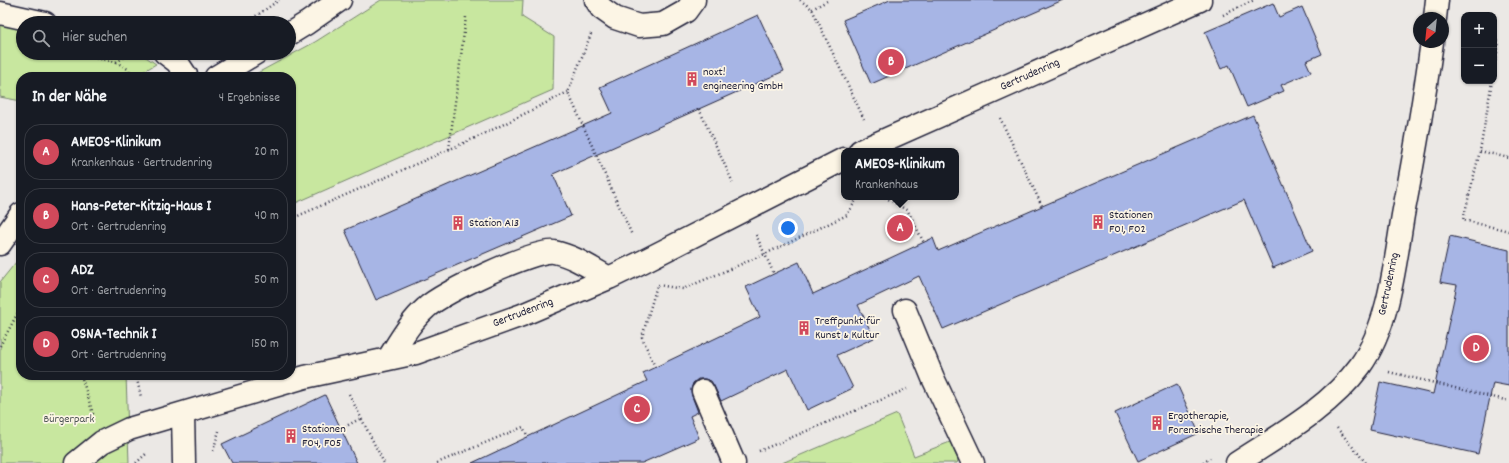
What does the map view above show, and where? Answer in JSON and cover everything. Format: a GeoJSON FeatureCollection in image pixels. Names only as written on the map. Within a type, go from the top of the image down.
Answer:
{"type":"FeatureCollection","features":[{"type":"Feature","properties":{"kind":"street"},"geometry":{"type":"LineString","coordinates":[[296,30],[340,0]]}},
{"type":"Feature","properties":{"kind":"street"},"geometry":{"type":"LineString","coordinates":[[598,4],[615,18],[639,26],[663,24],[686,11],[694,0]]}},
{"type":"Feature","properties":{"kind":"street","name":"Gertrudenring"},"geometry":{"type":"LineString","coordinates":[[867,147],[1200,0]]}},
{"type":"Feature","properties":{"kind":"street"},"geometry":{"type":"LineString","coordinates":[[1436,12],[1438,0]]}},
{"type":"Feature","properties":{"kind":"street"},"geometry":{"type":"LineString","coordinates":[[0,13],[16,17]]}},
{"type":"Feature","properties":{"kind":"street","name":"Gertrudenring"},"geometry":{"type":"LineString","coordinates":[[1237,463],[1319,407],[1341,387],[1360,365],[1378,332],[1389,294],[1424,99],[1431,48]]}},
{"type":"Feature","properties":{"kind":"street"},"geometry":{"type":"LineString","coordinates":[[174,60],[184,72]]}},
{"type":"Feature","properties":{"kind":"street"},"geometry":{"type":"LineString","coordinates":[[224,72],[244,60]]}},
{"type":"Feature","properties":{"kind":"street","name":"Gertrudenring"},"geometry":{"type":"LineString","coordinates":[[296,380],[416,353],[522,315],[644,262],[841,161]]}},
{"type":"Feature","properties":{"kind":"street"},"geometry":{"type":"LineString","coordinates":[[0,244],[16,221]]}},
{"type":"Feature","properties":{"kind":"street"},"geometry":{"type":"LineString","coordinates":[[388,359],[406,331],[427,307],[454,289],[526,257],[552,252],[573,258],[609,278]]}},
{"type":"Feature","properties":{"kind":"street"},"geometry":{"type":"LineString","coordinates":[[905,310],[933,378],[973,463]]}},
{"type":"Feature","properties":{"kind":"street","name":"Gertrudenring"},"geometry":{"type":"LineString","coordinates":[[76,463],[102,442],[129,429],[295,380]]}},
{"type":"Feature","properties":{"kind":"street"},"geometry":{"type":"LineString","coordinates":[[704,391],[734,462]]}},
{"type":"Feature","properties":{"kind":"street"},"geometry":{"type":"LineString","coordinates":[[183,414],[184,463]]}},
{"type":"Feature","properties":{"kind":"path"},"geometry":{"type":"LineString","coordinates":[[256,16],[279,0]]}},
{"type":"Feature","properties":{"kind":"path"},"geometry":{"type":"LineString","coordinates":[[800,0],[812,8],[867,147]]}},
{"type":"Feature","properties":{"kind":"path"},"geometry":{"type":"LineString","coordinates":[[812,8],[829,0]]}},
{"type":"Feature","properties":{"kind":"path"},"geometry":{"type":"LineString","coordinates":[[598,4],[568,92],[644,262]]}},
{"type":"Feature","properties":{"kind":"path"},"geometry":{"type":"LineString","coordinates":[[449,150],[466,17]]}},
{"type":"Feature","properties":{"kind":"path"},"geometry":{"type":"LineString","coordinates":[[1497,41],[1499,42],[1497,53]]}},
{"type":"Feature","properties":{"kind":"path"},"geometry":{"type":"LineString","coordinates":[[106,60],[116,62],[130,72]]}},
{"type":"Feature","properties":{"kind":"path"},"geometry":{"type":"LineString","coordinates":[[116,62],[120,60]]}},
{"type":"Feature","properties":{"kind":"path"},"geometry":{"type":"LineString","coordinates":[[1491,84],[1480,151],[1464,220],[1509,231]]}},
{"type":"Feature","properties":{"kind":"path"},"geometry":{"type":"LineString","coordinates":[[296,217],[449,150],[568,92]]}},
{"type":"Feature","properties":{"kind":"path"},"geometry":{"type":"LineString","coordinates":[[998,113],[1042,206]]}},
{"type":"Feature","properties":{"kind":"path"},"geometry":{"type":"LineString","coordinates":[[1480,151],[1509,158]]}},
{"type":"Feature","properties":{"kind":"path"},"geometry":{"type":"LineString","coordinates":[[890,200],[908,211],[924,242]]}},
{"type":"Feature","properties":{"kind":"path"},"geometry":{"type":"LineString","coordinates":[[655,367],[642,337],[657,285]]}},
{"type":"Feature","properties":{"kind":"path"},"geometry":{"type":"LineString","coordinates":[[0,346],[16,316]]}},
{"type":"Feature","properties":{"kind":"path"},"geometry":{"type":"LineString","coordinates":[[1360,365],[1509,401]]}},
{"type":"Feature","properties":{"kind":"path"},"geometry":{"type":"LineString","coordinates":[[734,462],[933,378]]}},
{"type":"Feature","properties":{"kind":"path"},"geometry":{"type":"LineString","coordinates":[[346,389],[384,463]]}},
{"type":"Feature","properties":{"kind":"path"},"geometry":{"type":"LineString","coordinates":[[1319,407],[1366,463]]}},
{"type":"Feature","properties":{"kind":"path"},"geometry":{"type":"LineString","coordinates":[[341,429],[361,418]]}},
{"type":"Feature","properties":{"kind":"path"},"geometry":{"type":"LineString","coordinates":[[437,463],[523,427],[528,437]]}},
{"type":"Feature","properties":{"kind":"path"},"geometry":{"type":"LineString","coordinates":[[1203,463],[1215,455]]}},
{"type":"Feature","properties":{"kind":"green space"},"geometry":{"type":"Polygon","coordinates":[[[381,0],[523,0],[522,17],[554,37],[553,90],[296,203],[296,72],[259,72],[282,60],[296,60],[296,52],[315,42],[381,0]]]}},
{"type":"Feature","properties":{"kind":"green space"},"geometry":{"type":"Polygon","coordinates":[[[0,24],[16,27],[16,60],[150,60],[156,64],[142,72],[16,72],[16,100],[0,97],[0,24]]]}},
{"type":"Feature","properties":{"kind":"green space","name":"Bürgerpark"},"geometry":{"type":"Polygon","coordinates":[[[16,262],[16,380],[126,380],[129,463],[0,463],[0,282],[16,262]]]}},
{"type":"Feature","properties":{"kind":"green space"},"geometry":{"type":"Polygon","coordinates":[[[897,414],[914,456],[950,442],[958,460],[957,463],[782,463],[897,414]]]}},
{"type":"Feature","properties":{"kind":"building"},"geometry":{"type":"Polygon","coordinates":[[[890,0],[1063,0],[871,84],[843,20],[890,0]]]}},
{"type":"Feature","properties":{"kind":"building"},"geometry":{"type":"Polygon","coordinates":[[[1273,3],[1279,17],[1302,7],[1322,54],[1306,61],[1311,72],[1281,85],[1284,91],[1247,107],[1229,65],[1221,69],[1205,32],[1273,3]]]}},
{"type":"Feature","properties":{"kind":"building"},"geometry":{"type":"Polygon","coordinates":[[[758,15],[784,71],[553,174],[571,216],[376,300],[345,230],[612,113],[600,87],[758,15]]]}},
{"type":"Feature","properties":{"kind":"building"},"geometry":{"type":"Polygon","coordinates":[[[1253,115],[1312,251],[1273,268],[1244,200],[943,329],[919,276],[858,305],[874,338],[837,355],[853,388],[807,410],[788,369],[721,401],[711,381],[698,379],[693,383],[691,390],[698,412],[690,416],[699,438],[642,463],[472,463],[647,381],[643,373],[760,317],[746,287],[799,262],[813,294],[933,238],[938,251],[1253,115]]]}},
{"type":"Feature","properties":{"kind":"building"},"geometry":{"type":"Polygon","coordinates":[[[1450,236],[1509,250],[1509,386],[1493,383],[1478,454],[1370,430],[1380,382],[1433,394],[1457,285],[1440,282],[1450,236]]]}},
{"type":"Feature","properties":{"kind":"building","name":"Ergotherapie, Forensische Therapie"},"geometry":{"type":"Polygon","coordinates":[[[1177,384],[1199,433],[1138,461],[1115,413],[1177,384]]]}},
{"type":"Feature","properties":{"kind":"building","name":"Stationen F04, F05"},"geometry":{"type":"Polygon","coordinates":[[[325,395],[357,463],[232,463],[222,444],[325,395]]]}},
{"type":"Feature","properties":{"kind":"place","name":"Hans-Peter-Kitzig-Haus I"},"geometry":{"type":"Point","coordinates":[891,62]}},
{"type":"Feature","properties":{"kind":"place","name":"noxt! engineering GmbH"},"geometry":{"type":"Point","coordinates":[692,79]}},
{"type":"Feature","properties":{"kind":"place","name":"Stationen F01, F02"},"geometry":{"type":"Point","coordinates":[1098,222]}},
{"type":"Feature","properties":{"kind":"place","name":"Station A13"},"geometry":{"type":"Point","coordinates":[458,223]}},
{"type":"Feature","properties":{"kind":"place","name":"AMEOS-Klinikum"},"geometry":{"type":"Point","coordinates":[900,228]}},
{"type":"Feature","properties":{"kind":"place","name":"Treffpunkt für Kunst & Kultur"},"geometry":{"type":"Point","coordinates":[804,328]}},
{"type":"Feature","properties":{"kind":"place","name":"OSNA-Technik I"},"geometry":{"type":"Point","coordinates":[1476,348]}},
{"type":"Feature","properties":{"kind":"place","name":"ADZ"},"geometry":{"type":"Point","coordinates":[637,409]}},
{"type":"Feature","properties":{"kind":"place","name":"Ergotherapie, Forensische Therapie"},"geometry":{"type":"Point","coordinates":[1157,423]}},
{"type":"Feature","properties":{"kind":"place","name":"Stationen F04, F05"},"geometry":{"type":"Point","coordinates":[291,436]}}]}
